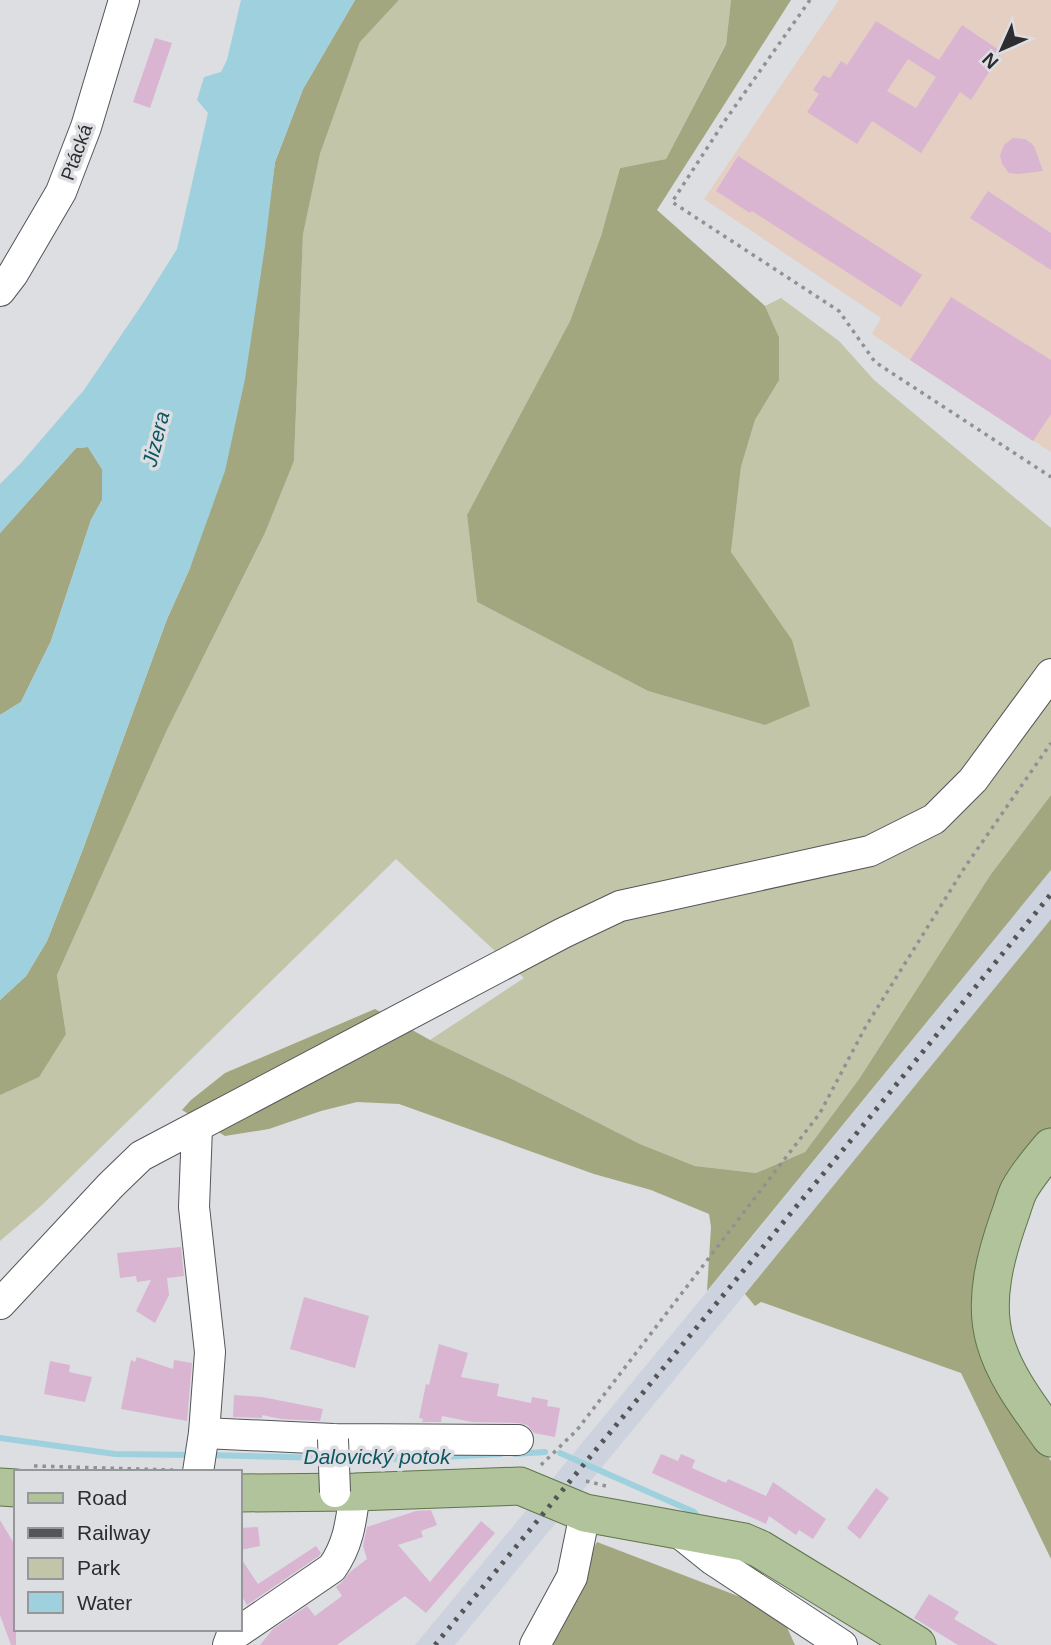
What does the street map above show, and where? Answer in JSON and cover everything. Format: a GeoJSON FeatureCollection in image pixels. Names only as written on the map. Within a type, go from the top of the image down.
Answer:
{"type":"FeatureCollection","features":[{"type":"Feature","properties":{"kind":"main road"},"geometry":{"type":"LineString","coordinates":[[1051,1147],[1019,1191],[994,1269],[991,1299],[994,1339],[1003,1364],[1051,1438]]}},
{"type":"Feature","properties":{"kind":"main road"},"geometry":{"type":"LineString","coordinates":[[242,1493],[520,1486],[584,1513],[701,1534],[760,1549],[917,1645]]}},
{"type":"Feature","properties":{"kind":"street","name":"Ptácká"},"geometry":{"type":"LineString","coordinates":[[0,290],[13,274],[61,192],[86,127],[124,0]]}},
{"type":"Feature","properties":{"kind":"street"},"geometry":{"type":"LineString","coordinates":[[0,1304],[141,1156],[563,933],[620,906],[870,851],[934,819],[973,780],[1051,674]]}},
{"type":"Feature","properties":{"kind":"street"},"geometry":{"type":"LineString","coordinates":[[197,1127],[194,1207],[209,1352],[204,1433],[198,1470]]}},
{"type":"Feature","properties":{"kind":"street"},"geometry":{"type":"LineString","coordinates":[[204,1433],[333,1439],[518,1440]]}},
{"type":"Feature","properties":{"kind":"street"},"geometry":{"type":"LineString","coordinates":[[242,1628],[332,1569],[339,1558],[350,1531],[345,1492],[333,1439]]}},
{"type":"Feature","properties":{"kind":"street"},"geometry":{"type":"LineString","coordinates":[[535,1645],[572,1577],[584,1513]]}},
{"type":"Feature","properties":{"kind":"street"},"geometry":{"type":"LineString","coordinates":[[701,1534],[713,1560],[842,1645]]}},
{"type":"Feature","properties":{"kind":"path"},"geometry":{"type":"LineString","coordinates":[[810,0],[724,122],[672,202],[839,311],[875,362],[1051,477]]}},
{"type":"Feature","properties":{"kind":"path"},"geometry":{"type":"LineString","coordinates":[[520,1486],[577,1430],[820,1113],[866,1026],[965,867],[1051,743]]}},
{"type":"Feature","properties":{"kind":"shaded area"},"geometry":{"type":"Polygon","coordinates":[[[839,0],[1051,0],[1051,452],[872,334],[881,318],[704,199],[839,0]]]}},
{"type":"Feature","properties":{"kind":"shaded area"},"geometry":{"type":"Polygon","coordinates":[[[1051,870],[1051,919],[745,1294],[455,1645],[415,1645],[748,1242],[1051,870]]]}},
{"type":"Feature","properties":{"kind":"green space"},"geometry":{"type":"Polygon","coordinates":[[[355,0],[399,0],[360,42],[320,154],[303,234],[294,461],[265,533],[167,730],[57,975],[66,1034],[39,1077],[0,1095],[0,1000],[26,976],[47,941],[167,619],[190,568],[256,301],[275,162],[303,89],[355,0]]]}},
{"type":"Feature","properties":{"kind":"green space"},"geometry":{"type":"Polygon","coordinates":[[[399,0],[731,0],[726,43],[666,159],[620,168],[601,236],[570,321],[467,515],[477,602],[648,691],[765,725],[731,552],[741,467],[755,420],[779,379],[779,337],[765,306],[781,298],[839,341],[874,380],[1051,528],[1051,795],[991,874],[859,1079],[805,1152],[756,1173],[695,1166],[640,1144],[430,1040],[524,978],[396,859],[41,1206],[0,1241],[0,1095],[66,1034],[57,975],[167,730],[265,533],[294,461],[303,233],[320,154],[360,42],[399,0]]]}},
{"type":"Feature","properties":{"kind":"green space"},"geometry":{"type":"Polygon","coordinates":[[[731,0],[791,0],[657,210],[765,306],[779,337],[779,380],[755,420],[741,467],[731,552],[792,640],[810,706],[765,725],[648,691],[477,602],[467,515],[570,321],[601,236],[620,168],[666,159],[726,44],[731,0]]]}},
{"type":"Feature","properties":{"kind":"green space"},"geometry":{"type":"Polygon","coordinates":[[[88,447],[102,469],[102,500],[91,520],[51,641],[21,702],[0,715],[0,533],[76,448],[88,447]]]}},
{"type":"Feature","properties":{"kind":"green space"},"geometry":{"type":"Polygon","coordinates":[[[1051,795],[1051,870],[707,1291],[711,1227],[709,1214],[651,1190],[594,1174],[399,1104],[357,1102],[269,1129],[225,1136],[182,1110],[225,1073],[375,1009],[430,1040],[640,1144],[695,1166],[756,1173],[805,1152],[859,1079],[991,874],[1051,795]]]}},
{"type":"Feature","properties":{"kind":"green space"},"geometry":{"type":"Polygon","coordinates":[[[1051,919],[1051,1139],[989,1232],[1028,1426],[1051,1461],[1051,1559],[961,1373],[761,1302],[755,1306],[745,1294],[1051,919]]]}},
{"type":"Feature","properties":{"kind":"green space"},"geometry":{"type":"Polygon","coordinates":[[[597,1542],[780,1612],[795,1645],[540,1645],[597,1542]]]}},
{"type":"Feature","properties":{"kind":"water","name":"Jizera"},"geometry":{"type":"Polygon","coordinates":[[[241,0],[355,0],[303,89],[275,162],[245,379],[225,471],[47,941],[26,976],[0,1000],[0,715],[21,702],[51,641],[91,520],[102,500],[102,469],[88,447],[76,448],[0,533],[0,484],[84,390],[177,249],[208,113],[197,100],[204,77],[221,72],[227,60],[241,0]]]}},
{"type":"Feature","properties":{"kind":"building"},"geometry":{"type":"Polygon","coordinates":[[[876,21],[939,60],[962,25],[1002,52],[971,100],[960,92],[921,153],[872,121],[857,144],[807,112],[819,94],[813,90],[823,75],[830,78],[841,61],[847,65],[876,21]],[[908,59],[887,91],[916,108],[936,77],[908,59]]]}},
{"type":"Feature","properties":{"kind":"building"},"geometry":{"type":"Polygon","coordinates":[[[155,38],[172,43],[150,108],[133,102],[155,38]]]}},
{"type":"Feature","properties":{"kind":"building"},"geometry":{"type":"Polygon","coordinates":[[[1013,138],[1025,139],[1034,146],[1043,171],[1009,173],[1002,164],[1000,155],[1004,145],[1013,138]]]}},
{"type":"Feature","properties":{"kind":"building"},"geometry":{"type":"Polygon","coordinates":[[[738,156],[922,275],[901,307],[752,211],[750,213],[716,191],[738,156]]]}},
{"type":"Feature","properties":{"kind":"building"},"geometry":{"type":"Polygon","coordinates":[[[988,191],[1051,233],[1051,270],[970,218],[988,191]]]}},
{"type":"Feature","properties":{"kind":"building"},"geometry":{"type":"Polygon","coordinates":[[[951,297],[1051,360],[1051,414],[1033,441],[910,360],[951,297]]]}},
{"type":"Feature","properties":{"kind":"building"},"geometry":{"type":"Polygon","coordinates":[[[181,1247],[184,1276],[167,1278],[169,1295],[155,1323],[136,1311],[151,1280],[137,1282],[136,1276],[120,1278],[117,1253],[181,1247]]]}},
{"type":"Feature","properties":{"kind":"building"},"geometry":{"type":"Polygon","coordinates":[[[304,1297],[369,1316],[355,1368],[290,1349],[304,1297]]]}},
{"type":"Feature","properties":{"kind":"building"},"geometry":{"type":"Polygon","coordinates":[[[439,1344],[468,1353],[461,1377],[499,1384],[497,1396],[531,1403],[532,1397],[548,1400],[547,1406],[560,1408],[555,1437],[534,1433],[527,1425],[518,1423],[472,1422],[442,1416],[441,1422],[422,1422],[423,1419],[419,1418],[426,1384],[429,1385],[439,1344]]]}},
{"type":"Feature","properties":{"kind":"building"},"geometry":{"type":"Polygon","coordinates":[[[137,1357],[173,1369],[174,1360],[192,1363],[187,1421],[121,1409],[131,1360],[135,1362],[137,1357]]]}},
{"type":"Feature","properties":{"kind":"building"},"geometry":{"type":"Polygon","coordinates":[[[50,1361],[70,1365],[69,1372],[92,1377],[85,1402],[44,1394],[50,1361]]]}},
{"type":"Feature","properties":{"kind":"building"},"geometry":{"type":"Polygon","coordinates":[[[234,1395],[262,1397],[323,1409],[320,1421],[262,1415],[262,1418],[233,1417],[234,1395]]]}},
{"type":"Feature","properties":{"kind":"building"},"geometry":{"type":"Polygon","coordinates":[[[661,1454],[678,1461],[681,1454],[695,1460],[692,1468],[726,1483],[728,1479],[766,1496],[773,1482],[826,1519],[813,1539],[799,1530],[796,1535],[769,1516],[766,1524],[652,1473],[661,1454]]]}},
{"type":"Feature","properties":{"kind":"building"},"geometry":{"type":"Polygon","coordinates":[[[876,1488],[889,1498],[860,1539],[847,1528],[876,1488]]]}},
{"type":"Feature","properties":{"kind":"building"},"geometry":{"type":"Polygon","coordinates":[[[431,1510],[437,1525],[421,1531],[423,1537],[398,1545],[430,1582],[481,1521],[495,1533],[426,1613],[405,1596],[337,1645],[260,1645],[273,1629],[307,1606],[315,1616],[342,1596],[336,1587],[367,1559],[363,1546],[367,1527],[416,1511],[431,1510]]]}},
{"type":"Feature","properties":{"kind":"building"},"geometry":{"type":"Polygon","coordinates":[[[0,1520],[14,1544],[16,1645],[11,1645],[0,1615],[0,1520]]]}},
{"type":"Feature","properties":{"kind":"building"},"geometry":{"type":"Polygon","coordinates":[[[258,1527],[260,1546],[242,1550],[242,1528],[258,1527]]]}},
{"type":"Feature","properties":{"kind":"building"},"geometry":{"type":"Polygon","coordinates":[[[316,1546],[321,1553],[247,1605],[242,1596],[242,1560],[258,1584],[316,1546]]]}},
{"type":"Feature","properties":{"kind":"building"},"geometry":{"type":"Polygon","coordinates":[[[929,1594],[959,1612],[954,1619],[998,1645],[958,1645],[914,1618],[929,1594]]]}},
{"type":"Feature","properties":{"kind":"waterway","name":"Dalovický potok"},"geometry":{"type":"LineString","coordinates":[[0,1438],[115,1454],[192,1455]]}},
{"type":"Feature","properties":{"kind":"waterway","name":"Dalovický potok"},"geometry":{"type":"LineString","coordinates":[[515,1454],[545,1452]]}},
{"type":"Feature","properties":{"kind":"waterway","name":"Dalovický potok"},"geometry":{"type":"LineString","coordinates":[[560,1453],[694,1512],[701,1521]]}},
{"type":"Feature","properties":{"kind":"waterway","name":"Dalovický potok"},"geometry":{"type":"LineString","coordinates":[[340,1458],[401,1459],[501,1454]]}},
{"type":"Feature","properties":{"kind":"waterway","name":"Dalovický potok"},"geometry":{"type":"LineString","coordinates":[[208,1455],[326,1458]]}},
{"type":"Feature","properties":{"kind":"railway"},"geometry":{"type":"LineString","coordinates":[[435,1645],[1051,894]]}}]}
